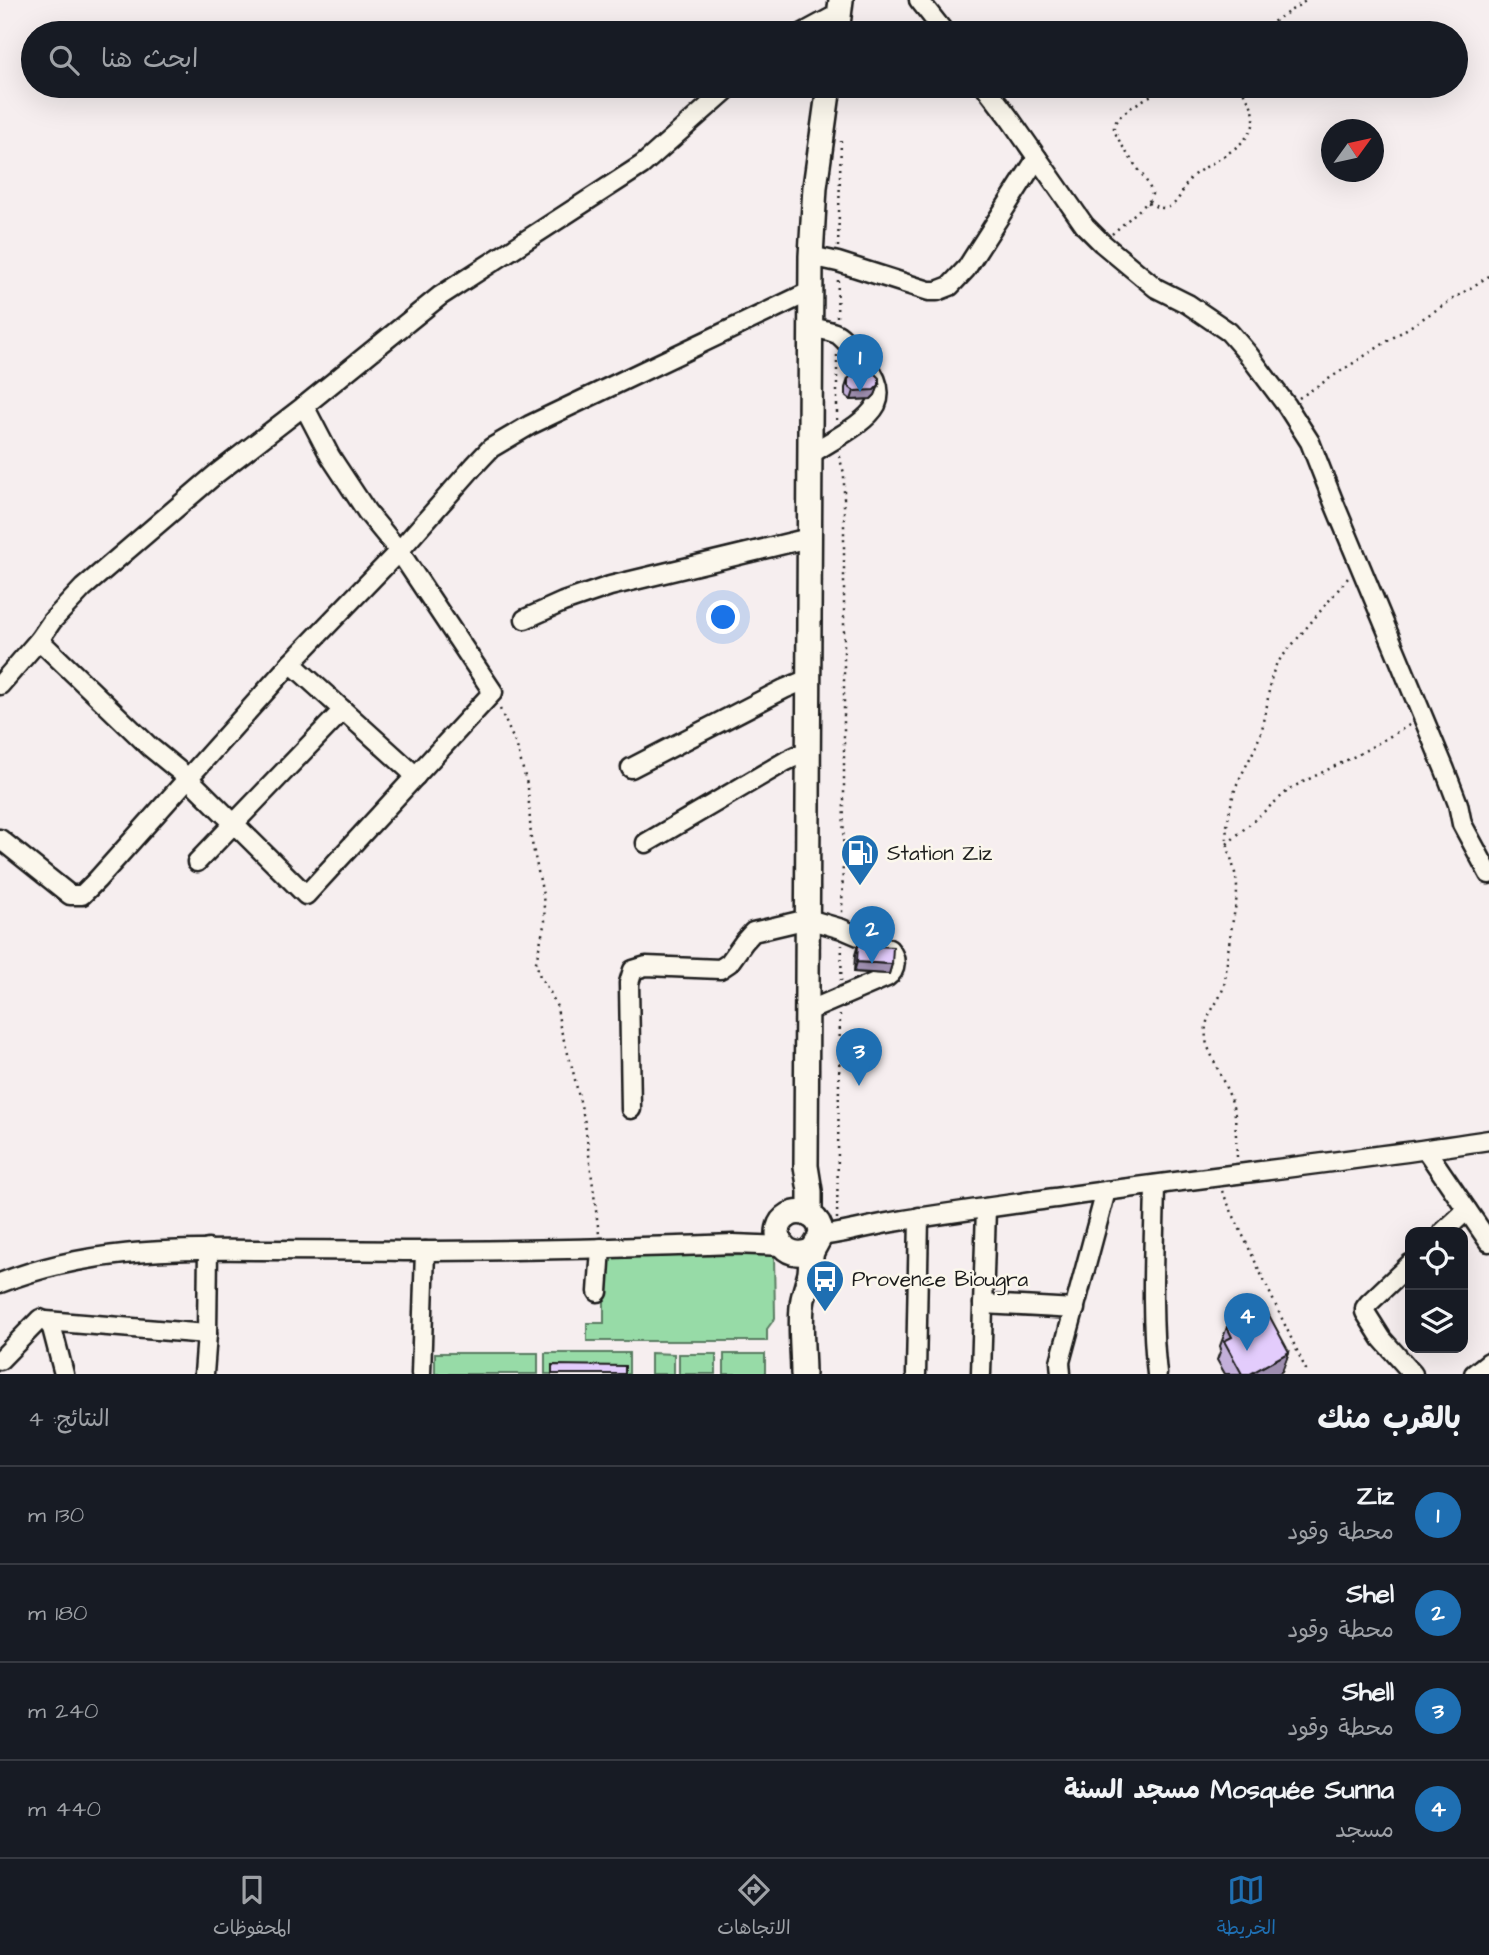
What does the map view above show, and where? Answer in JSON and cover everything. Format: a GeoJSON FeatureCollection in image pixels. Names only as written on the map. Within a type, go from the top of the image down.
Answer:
{"type":"FeatureCollection","features":[{"type":"Feature","properties":{"kind":"main road"},"geometry":{"type":"LineString","coordinates":[[803,1374],[802,1301],[794,1278],[805,1232],[810,1191],[806,1166],[811,256],[815,187],[828,98]]}},
{"type":"Feature","properties":{"kind":"street"},"geometry":{"type":"LineString","coordinates":[[919,0],[936,21]]}},
{"type":"Feature","properties":{"kind":"street"},"geometry":{"type":"LineString","coordinates":[[0,685],[83,588],[216,474],[460,282],[642,165],[717,98]]}},
{"type":"Feature","properties":{"kind":"street"},"geometry":{"type":"LineString","coordinates":[[994,98],[1080,219],[1102,243],[1156,288],[1188,304],[1229,332],[1287,406],[1310,442],[1458,804],[1462,824],[1489,874]]}},
{"type":"Feature","properties":{"kind":"street"},"geometry":{"type":"LineString","coordinates":[[811,256],[929,290],[945,289],[957,281],[966,269],[1037,158]]}},
{"type":"Feature","properties":{"kind":"street"},"geometry":{"type":"LineString","coordinates":[[0,839],[71,895],[82,895],[291,663],[399,551],[491,448],[510,436],[811,291]]}},
{"type":"Feature","properties":{"kind":"street"},"geometry":{"type":"LineString","coordinates":[[810,327],[836,334],[859,354],[876,382],[878,397],[866,417],[811,454]]}},
{"type":"Feature","properties":{"kind":"street"},"geometry":{"type":"LineString","coordinates":[[39,640],[150,747],[188,778],[306,895],[493,692],[399,551],[367,512],[304,406]]}},
{"type":"Feature","properties":{"kind":"street"},"geometry":{"type":"LineString","coordinates":[[525,619],[610,586],[809,538]]}},
{"type":"Feature","properties":{"kind":"street"},"geometry":{"type":"LineString","coordinates":[[291,663],[416,776]]}},
{"type":"Feature","properties":{"kind":"street"},"geometry":{"type":"LineString","coordinates":[[631,768],[808,679]]}},
{"type":"Feature","properties":{"kind":"street"},"geometry":{"type":"LineString","coordinates":[[197,862],[343,710]]}},
{"type":"Feature","properties":{"kind":"street"},"geometry":{"type":"LineString","coordinates":[[646,843],[807,751]]}},
{"type":"Feature","properties":{"kind":"street"},"geometry":{"type":"LineString","coordinates":[[631,1109],[629,984],[633,970],[646,966],[720,969],[753,932],[808,919],[842,929],[894,954],[891,974],[887,977],[808,1011]]}},
{"type":"Feature","properties":{"kind":"street"},"geometry":{"type":"LineString","coordinates":[[0,1283],[62,1263],[124,1252],[208,1249],[425,1251],[733,1244],[756,1235],[845,1233],[865,1226],[919,1217],[1489,1140]]}},
{"type":"Feature","properties":{"kind":"street"},"geometry":{"type":"LineString","coordinates":[[1426,1150],[1489,1242]]}},
{"type":"Feature","properties":{"kind":"street"},"geometry":{"type":"LineString","coordinates":[[1155,1185],[1153,1301],[1157,1374]]}},
{"type":"Feature","properties":{"kind":"street"},"geometry":{"type":"LineString","coordinates":[[1061,1374],[1060,1362],[1106,1191]]}},
{"type":"Feature","properties":{"kind":"street"},"geometry":{"type":"LineString","coordinates":[[981,1374],[986,1208]]}},
{"type":"Feature","properties":{"kind":"street"},"geometry":{"type":"LineString","coordinates":[[1448,1227],[1467,1210]]}},
{"type":"Feature","properties":{"kind":"street"},"geometry":{"type":"LineString","coordinates":[[916,1374],[919,1217]]}},
{"type":"Feature","properties":{"kind":"street"},"geometry":{"type":"LineString","coordinates":[[598,1292],[601,1248]]}},
{"type":"Feature","properties":{"kind":"street"},"geometry":{"type":"LineString","coordinates":[[204,1374],[208,1249]]}},
{"type":"Feature","properties":{"kind":"street"},"geometry":{"type":"LineString","coordinates":[[421,1374],[425,1251]]}},
{"type":"Feature","properties":{"kind":"street"},"geometry":{"type":"LineString","coordinates":[[1405,1269],[1369,1303],[1365,1312],[1382,1339],[1413,1374]]}},
{"type":"Feature","properties":{"kind":"street"},"geometry":{"type":"LineString","coordinates":[[983,1304],[1075,1309]]}},
{"type":"Feature","properties":{"kind":"street"},"geometry":{"type":"LineString","coordinates":[[0,1360],[38,1319],[207,1334]]}},
{"type":"Feature","properties":{"kind":"street"},"geometry":{"type":"LineString","coordinates":[[46,1321],[54,1334],[64,1374]]}},
{"type":"Feature","properties":{"kind":"street"},"geometry":{"type":"LineString","coordinates":[[1474,1374],[1489,1362]]}},
{"type":"Feature","properties":{"kind":"path"},"geometry":{"type":"LineString","coordinates":[[1275,21],[1307,0]]}},
{"type":"Feature","properties":{"kind":"path"},"geometry":{"type":"LineString","coordinates":[[1102,243],[1152,198],[1152,192],[1114,128],[1115,123],[1135,105],[1148,98]]}},
{"type":"Feature","properties":{"kind":"path"},"geometry":{"type":"LineString","coordinates":[[1147,203],[1161,208],[1172,205],[1187,181],[1238,146],[1255,119],[1247,98]]}},
{"type":"Feature","properties":{"kind":"path"},"geometry":{"type":"LineString","coordinates":[[1287,406],[1489,276]]}},
{"type":"Feature","properties":{"kind":"path"},"geometry":{"type":"LineString","coordinates":[[805,1232],[841,996],[844,473]]}},
{"type":"Feature","properties":{"kind":"path"},"geometry":{"type":"LineString","coordinates":[[1237,1174],[1236,1130],[1231,1099],[1205,1036],[1209,1013],[1224,983],[1236,906],[1236,876],[1227,844],[1226,829],[1233,797],[1262,729],[1273,670],[1360,564]]}},
{"type":"Feature","properties":{"kind":"path"},"geometry":{"type":"LineString","coordinates":[[493,692],[517,747],[528,788],[531,838],[543,895],[545,921],[536,962],[540,977],[557,1007],[585,1123],[601,1248]]}},
{"type":"Feature","properties":{"kind":"path"},"geometry":{"type":"LineString","coordinates":[[1227,844],[1292,788],[1423,717]]}},
{"type":"Feature","properties":{"kind":"path"},"geometry":{"type":"LineString","coordinates":[[1216,1178],[1308,1374]]}},
{"type":"Feature","properties":{"kind":"green space"},"geometry":{"type":"Polygon","coordinates":[[[774,1255],[775,1318],[767,1329],[767,1341],[587,1341],[587,1323],[604,1323],[604,1256],[774,1255]]]}},
{"type":"Feature","properties":{"kind":"green space"},"geometry":{"type":"Polygon","coordinates":[[[435,1353],[538,1353],[538,1374],[435,1374],[435,1353]]]}},
{"type":"Feature","properties":{"kind":"green space"},"geometry":{"type":"Polygon","coordinates":[[[545,1353],[629,1353],[629,1374],[545,1374],[545,1353]]]}},
{"type":"Feature","properties":{"kind":"green space"},"geometry":{"type":"Polygon","coordinates":[[[651,1353],[674,1354],[674,1374],[651,1374],[651,1353]]]}},
{"type":"Feature","properties":{"kind":"green space"},"geometry":{"type":"Polygon","coordinates":[[[679,1354],[716,1354],[716,1374],[679,1374],[679,1354]]]}},
{"type":"Feature","properties":{"kind":"green space"},"geometry":{"type":"Polygon","coordinates":[[[724,1354],[765,1354],[765,1374],[724,1374],[724,1354]]]}},
{"type":"Feature","properties":{"kind":"building"},"geometry":{"type":"Polygon","coordinates":[[[874,373],[879,378],[879,385],[874,390],[854,391],[848,386],[848,379],[853,374],[874,373]]]}},
{"type":"Feature","properties":{"kind":"building"},"geometry":{"type":"Polygon","coordinates":[[[858,945],[893,947],[892,964],[857,962],[858,945]]]}},
{"type":"Feature","properties":{"kind":"building"},"geometry":{"type":"Polygon","coordinates":[[[1264,1306],[1289,1352],[1250,1374],[1242,1374],[1224,1341],[1232,1337],[1227,1327],[1264,1306]]]}},
{"type":"Feature","properties":{"kind":"building"},"geometry":{"type":"Polygon","coordinates":[[[552,1365],[625,1366],[625,1374],[552,1374],[552,1365]]]}},
{"type":"Feature","properties":{"kind":"place","name":"Ziz"},"geometry":{"type":"Point","coordinates":[860,392]}},
{"type":"Feature","properties":{"kind":"place","name":"Station Ziz"},"geometry":{"type":"Point","coordinates":[860,887]}},
{"type":"Feature","properties":{"kind":"place","name":"Shel"},"geometry":{"type":"Point","coordinates":[872,964]}},
{"type":"Feature","properties":{"kind":"place","name":"Shell"},"geometry":{"type":"Point","coordinates":[859,1086]}},
{"type":"Feature","properties":{"kind":"place","name":"Provence Biougra"},"geometry":{"type":"Point","coordinates":[825,1313]}},
{"type":"Feature","properties":{"kind":"place","name":"Mosquée Sunna مسجد السنة"},"geometry":{"type":"Point","coordinates":[1247,1351]}}]}
